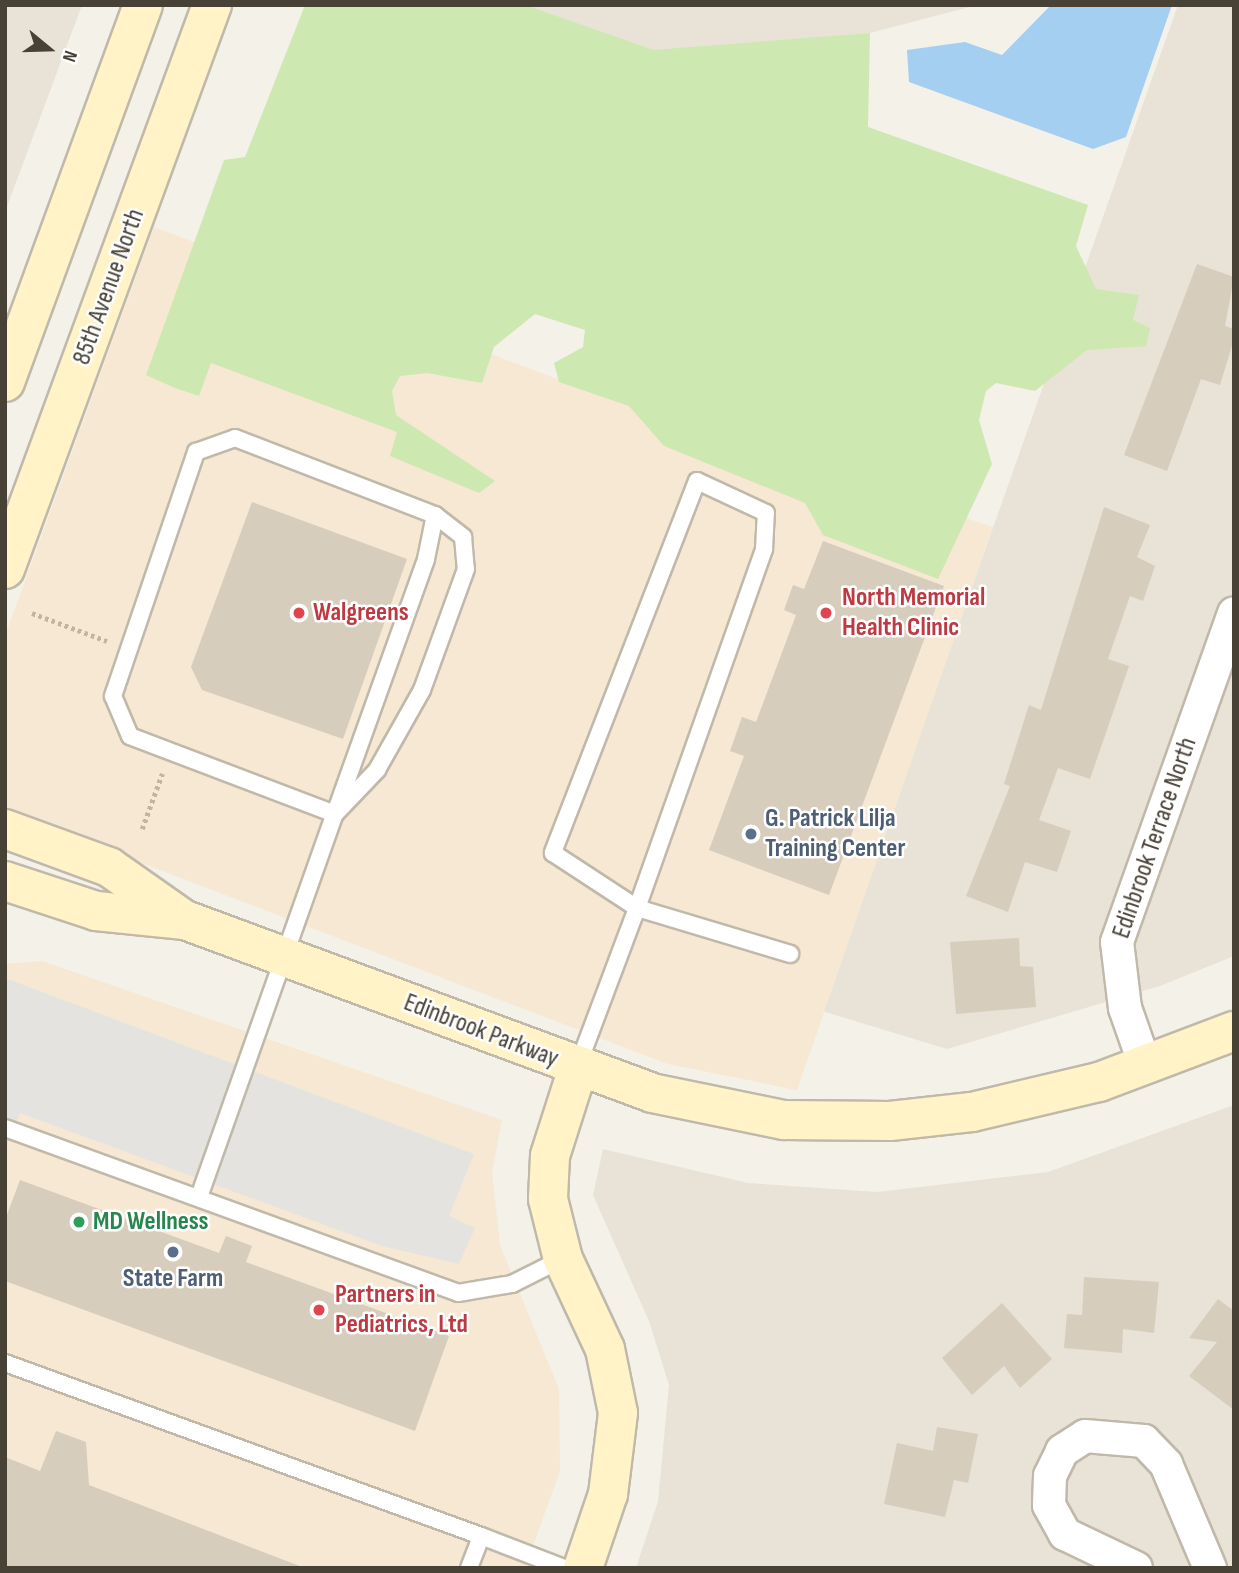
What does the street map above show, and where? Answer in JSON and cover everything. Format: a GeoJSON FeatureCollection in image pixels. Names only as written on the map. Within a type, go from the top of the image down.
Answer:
{"type":"FeatureCollection","features":[{"type":"Feature","properties":{"kind":"street"},"geometry":{"type":"LineString","coordinates":[[5,382],[143,5]]}},
{"type":"Feature","properties":{"kind":"street","name":"85th Avenue North"},"geometry":{"type":"LineString","coordinates":[[5,569],[212,5]]}},
{"type":"Feature","properties":{"kind":"street","name":"Edinbrook Terrace North"},"geometry":{"type":"LineString","coordinates":[[1145,1065],[1119,984],[1117,942],[1234,613]]}},
{"type":"Feature","properties":{"kind":"street","name":"Edinbrook Parkway"},"geometry":{"type":"LineString","coordinates":[[5,829],[110,867],[185,920]]}},
{"type":"Feature","properties":{"kind":"street","name":"Edinbrook Parkway"},"geometry":{"type":"LineString","coordinates":[[5,881],[96,911],[185,920],[578,1068],[652,1093],[784,1120],[890,1121],[972,1112],[1145,1065],[1234,1031]]}},
{"type":"Feature","properties":{"kind":"street"},"geometry":{"type":"LineString","coordinates":[[5,904],[55,899]]}},
{"type":"Feature","properties":{"kind":"street"},"geometry":{"type":"LineString","coordinates":[[578,1068],[548,1177],[563,1259],[605,1349],[618,1413],[613,1469],[583,1568]]}},
{"type":"Feature","properties":{"kind":"street"},"geometry":{"type":"LineString","coordinates":[[1136,1568],[1065,1534],[1049,1505],[1050,1476],[1062,1451],[1085,1436],[1144,1441],[1166,1464],[1210,1568]]}},
{"type":"Feature","properties":{"kind":"lane"},"geometry":{"type":"LineString","coordinates":[[235,438],[435,515],[463,537],[466,569],[422,690],[377,770],[335,814],[130,736],[113,696],[196,452],[235,438]]}},
{"type":"Feature","properties":{"kind":"lane"},"geometry":{"type":"LineString","coordinates":[[578,1068],[637,908],[764,549],[766,513],[697,481],[553,853],[637,908],[790,954]]}},
{"type":"Feature","properties":{"kind":"lane"},"geometry":{"type":"LineString","coordinates":[[199,1197],[426,559],[435,515]]}},
{"type":"Feature","properties":{"kind":"lane"},"geometry":{"type":"LineString","coordinates":[[5,1128],[458,1293],[512,1284],[563,1259]]}},
{"type":"Feature","properties":{"kind":"lane"},"geometry":{"type":"LineString","coordinates":[[5,1363],[564,1568]]}},
{"type":"Feature","properties":{"kind":"lane"},"geometry":{"type":"LineString","coordinates":[[470,1568],[481,1536]]}},
{"type":"Feature","properties":{"kind":"path"},"geometry":{"type":"LineString","coordinates":[[32,613],[128,649]]}},
{"type":"Feature","properties":{"kind":"path"},"geometry":{"type":"LineString","coordinates":[[142,829],[171,750]]}},
{"type":"Feature","properties":{"kind":"shaded area"},"geometry":{"type":"Polygon","coordinates":[[[5,5],[82,5],[5,212],[5,5]]]}},
{"type":"Feature","properties":{"kind":"shaded area"},"geometry":{"type":"Polygon","coordinates":[[[506,5],[977,5],[870,33],[654,56],[506,5]]]}},
{"type":"Feature","properties":{"kind":"shaded area"},"geometry":{"type":"Polygon","coordinates":[[[1178,5],[1234,5],[1234,956],[1160,986],[947,1049],[822,1011],[1178,5]]]}},
{"type":"Feature","properties":{"kind":"shaded area"},"geometry":{"type":"Polygon","coordinates":[[[154,227],[629,406],[993,527],[797,1090],[668,1064],[5,811],[5,636],[154,227]]]}},
{"type":"Feature","properties":{"kind":"shaded area"},"geometry":{"type":"Polygon","coordinates":[[[42,961],[502,1120],[492,1172],[500,1245],[559,1389],[560,1471],[525,1568],[5,1568],[5,964],[42,961]]]}},
{"type":"Feature","properties":{"kind":"shaded area"},"geometry":{"type":"Polygon","coordinates":[[[5,978],[474,1154],[449,1216],[475,1228],[459,1264],[382,1246],[20,1113],[5,1150],[5,978]]]}},
{"type":"Feature","properties":{"kind":"shaded area"},"geometry":{"type":"Polygon","coordinates":[[[1234,1105],[1234,1568],[636,1568],[658,1501],[669,1385],[649,1321],[593,1195],[603,1149],[748,1183],[877,1192],[1048,1172],[1234,1105]]]}},
{"type":"Feature","properties":{"kind":"green space"},"geometry":{"type":"Polygon","coordinates":[[[305,5],[525,5],[654,50],[870,33],[868,127],[1088,205],[1076,246],[1096,289],[1139,295],[1133,320],[1150,328],[1146,346],[1087,350],[1035,391],[996,383],[986,391],[979,420],[992,464],[938,579],[823,535],[805,503],[664,446],[629,406],[559,382],[554,363],[583,347],[585,330],[535,314],[494,347],[482,383],[427,373],[400,376],[392,391],[396,415],[495,481],[479,493],[390,456],[397,432],[211,363],[199,396],[175,388],[146,375],[224,160],[245,157],[305,5]]]}},
{"type":"Feature","properties":{"kind":"water"},"geometry":{"type":"Polygon","coordinates":[[[1051,5],[1172,5],[1126,137],[1093,149],[909,82],[907,50],[965,42],[1002,55],[1051,5]]]}},
{"type":"Feature","properties":{"kind":"building"},"geometry":{"type":"Polygon","coordinates":[[[1197,264],[1234,277],[1225,326],[1234,329],[1234,339],[1220,385],[1201,379],[1167,471],[1124,455],[1197,264]]]}},
{"type":"Feature","properties":{"kind":"building","name":"Walgreens"},"geometry":{"type":"Polygon","coordinates":[[[252,502],[407,559],[343,739],[202,690],[191,667],[252,502]]]}},
{"type":"Feature","properties":{"kind":"building"},"geometry":{"type":"Polygon","coordinates":[[[1104,507],[1150,525],[1137,557],[1155,566],[1143,601],[1130,596],[1108,659],[1129,666],[1090,779],[1058,768],[1039,820],[1071,831],[1057,872],[1025,862],[1008,912],[966,896],[1010,786],[1004,784],[1029,705],[1041,710],[1104,507]]]}},
{"type":"Feature","properties":{"kind":"building"},"geometry":{"type":"Polygon","coordinates":[[[823,541],[944,586],[829,895],[709,850],[744,756],[730,751],[742,717],[756,722],[796,615],[784,610],[793,585],[804,589],[823,541]]]}},
{"type":"Feature","properties":{"kind":"building"},"geometry":{"type":"Polygon","coordinates":[[[1019,938],[1020,966],[1033,967],[1036,1007],[956,1014],[950,942],[1019,938]]]}},
{"type":"Feature","properties":{"kind":"building"},"geometry":{"type":"Polygon","coordinates":[[[20,1180],[219,1253],[226,1236],[252,1246],[246,1262],[449,1336],[415,1431],[5,1281],[5,1220],[20,1180]]]}},
{"type":"Feature","properties":{"kind":"building"},"geometry":{"type":"Polygon","coordinates":[[[1084,1277],[1159,1282],[1154,1333],[1123,1329],[1122,1353],[1064,1348],[1067,1314],[1082,1315],[1084,1277]]]}},
{"type":"Feature","properties":{"kind":"building"},"geometry":{"type":"Polygon","coordinates":[[[1218,1299],[1234,1311],[1234,1410],[1189,1376],[1217,1342],[1189,1338],[1218,1299]]]}},
{"type":"Feature","properties":{"kind":"building"},"geometry":{"type":"Polygon","coordinates":[[[1002,1303],[1052,1359],[1020,1388],[1004,1366],[972,1395],[942,1358],[1002,1303]]]}},
{"type":"Feature","properties":{"kind":"building"},"geometry":{"type":"Polygon","coordinates":[[[937,1427],[978,1434],[968,1483],[954,1480],[945,1517],[884,1504],[897,1443],[933,1451],[937,1427]]]}},
{"type":"Feature","properties":{"kind":"building"},"geometry":{"type":"Polygon","coordinates":[[[56,1431],[86,1442],[89,1485],[305,1568],[5,1568],[5,1457],[40,1471],[56,1431]]]}},
{"type":"Feature","properties":{"kind":"place","name":"Walgreens"},"geometry":{"type":"Point","coordinates":[299,613]}},
{"type":"Feature","properties":{"kind":"place","name":"North Memorial Health Clinic"},"geometry":{"type":"Point","coordinates":[826,613]}},
{"type":"Feature","properties":{"kind":"place","name":"G. Patrick Lilja Training Center"},"geometry":{"type":"Point","coordinates":[751,834]}},
{"type":"Feature","properties":{"kind":"place","name":"MD Wellness"},"geometry":{"type":"Point","coordinates":[79,1222]}},
{"type":"Feature","properties":{"kind":"place","name":"State Farm"},"geometry":{"type":"Point","coordinates":[173,1252]}},
{"type":"Feature","properties":{"kind":"place","name":"Partners in Pediatrics, Ltd"},"geometry":{"type":"Point","coordinates":[319,1310]}}]}
